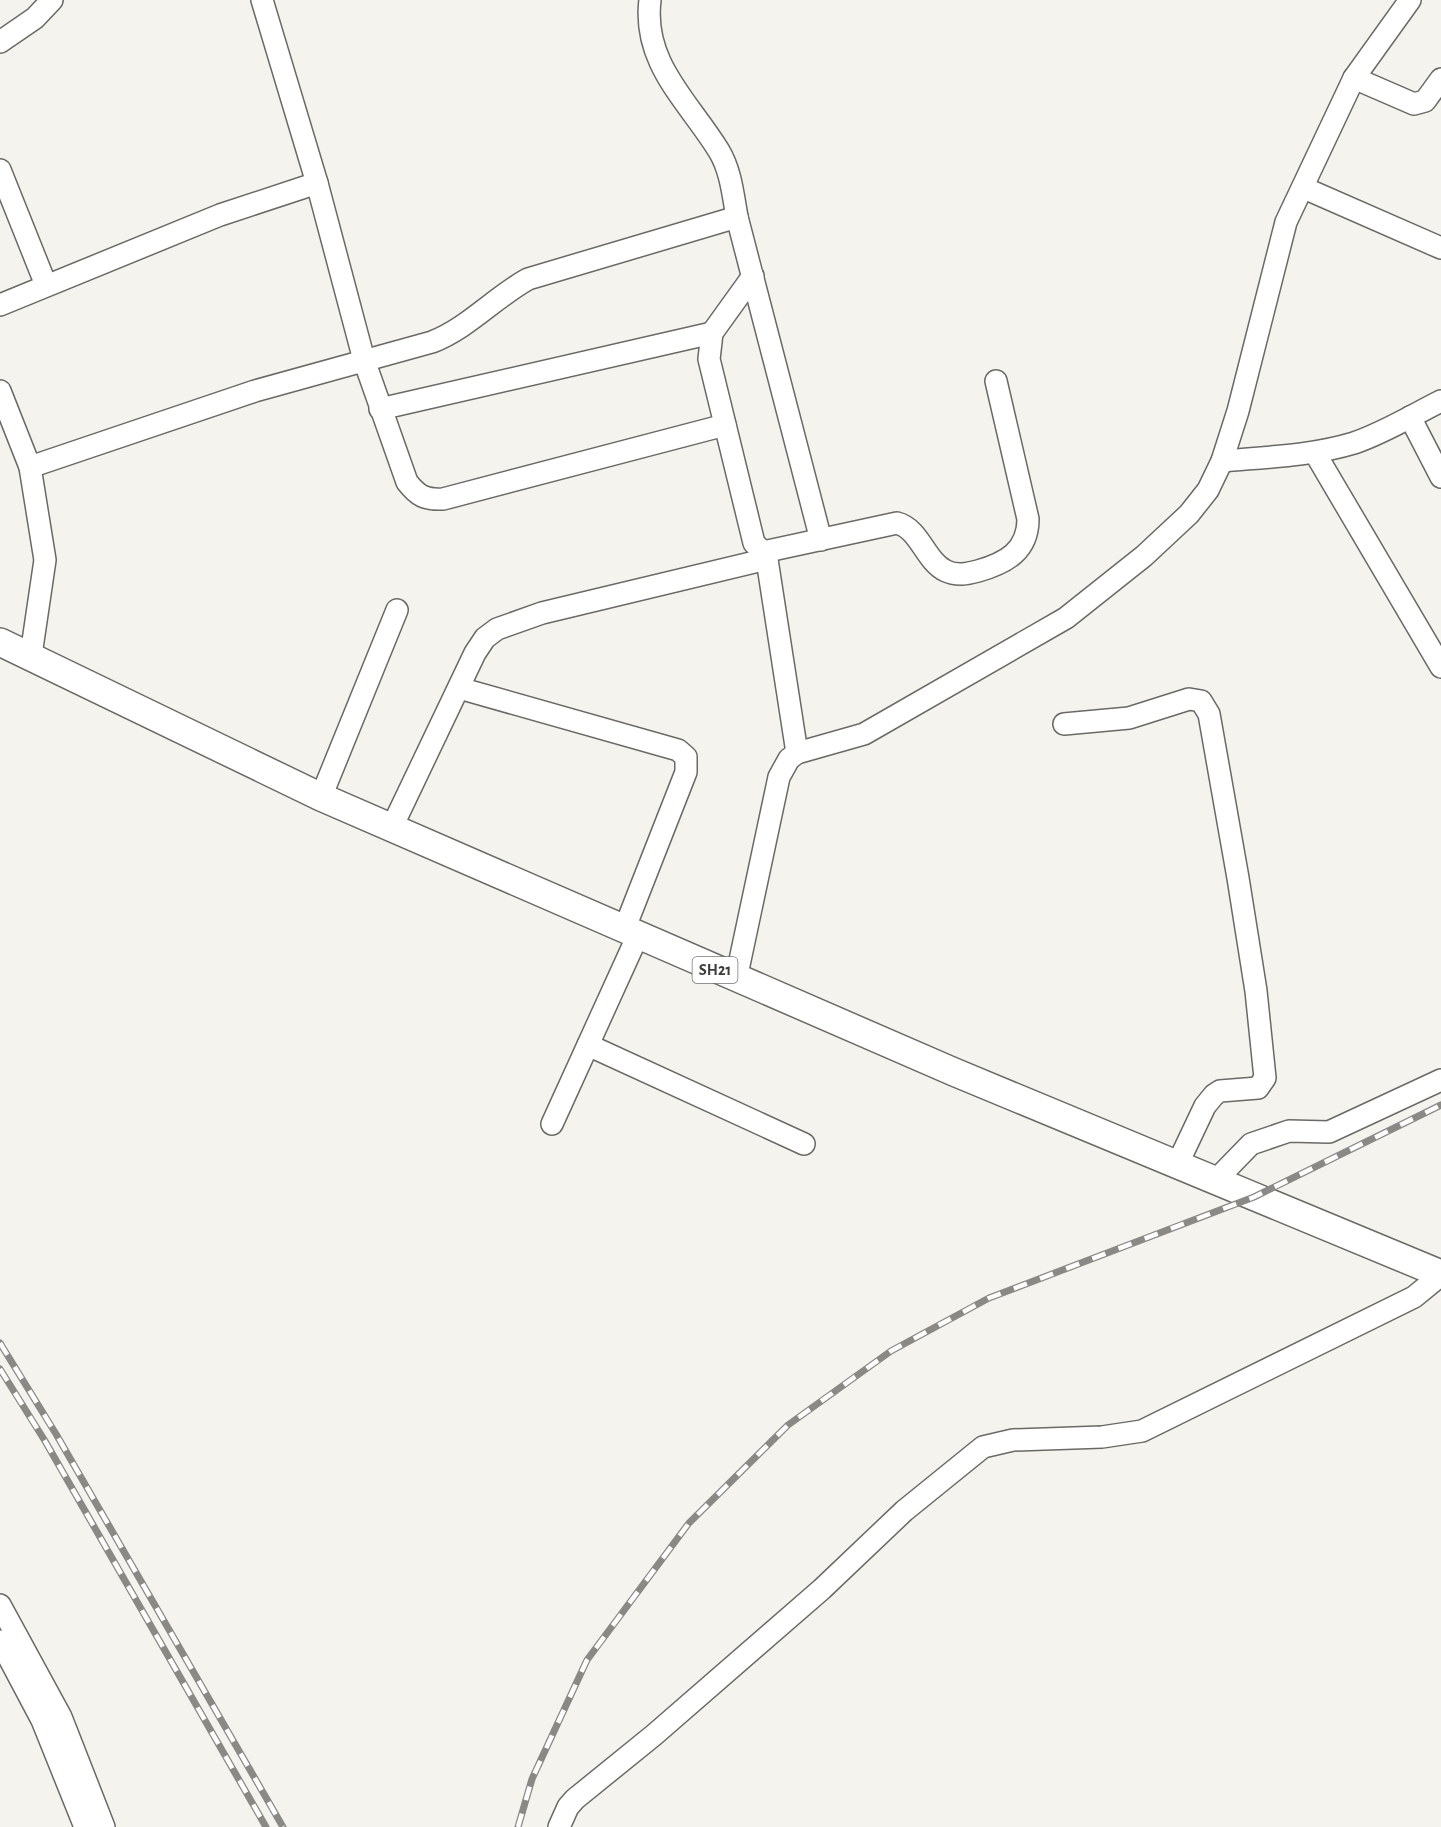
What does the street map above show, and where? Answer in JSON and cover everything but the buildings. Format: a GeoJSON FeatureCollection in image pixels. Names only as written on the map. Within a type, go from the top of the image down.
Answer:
{"type":"FeatureCollection","features":[{"type":"Feature","properties":{"kind":"main road","name":"SH21"},"geometry":{"type":"LineString","coordinates":[[0,642],[321,797],[736,979],[1441,1275]]}},
{"type":"Feature","properties":{"kind":"street"},"geometry":{"type":"LineString","coordinates":[[0,42],[35,18],[52,0]]}},
{"type":"Feature","properties":{"kind":"street"},"geometry":{"type":"LineString","coordinates":[[262,0],[317,183],[364,360],[407,482],[422,498],[442,499],[725,424]]}},
{"type":"Feature","properties":{"kind":"street"},"geometry":{"type":"LineString","coordinates":[[650,0],[651,36],[670,85],[718,150],[727,166],[737,217],[821,540]]}},
{"type":"Feature","properties":{"kind":"street"},"geometry":{"type":"LineString","coordinates":[[736,979],[779,777],[789,759],[797,753],[864,734],[1066,618],[1144,556],[1188,514],[1208,489],[1222,460],[1238,411],[1286,222],[1354,78],[1410,0]]}},
{"type":"Feature","properties":{"kind":"street"},"geometry":{"type":"LineString","coordinates":[[1354,78],[1414,104],[1425,101],[1441,80]]}},
{"type":"Feature","properties":{"kind":"street"},"geometry":{"type":"LineString","coordinates":[[0,170],[46,285]]}},
{"type":"Feature","properties":{"kind":"street"},"geometry":{"type":"LineString","coordinates":[[0,305],[220,215],[317,183]]}},
{"type":"Feature","properties":{"kind":"street"},"geometry":{"type":"LineString","coordinates":[[1304,188],[1441,248]]}},
{"type":"Feature","properties":{"kind":"street"},"geometry":{"type":"LineString","coordinates":[[30,467],[255,391],[446,336],[528,279],[737,217]]}},
{"type":"Feature","properties":{"kind":"street"},"geometry":{"type":"LineString","coordinates":[[753,276],[712,333],[709,359],[754,543],[766,556],[797,753]]}},
{"type":"Feature","properties":{"kind":"street"},"geometry":{"type":"LineString","coordinates":[[380,409],[712,333]]}},
{"type":"Feature","properties":{"kind":"street"},"geometry":{"type":"LineString","coordinates":[[392,827],[481,644],[497,629],[542,613],[821,540],[897,523],[910,530],[940,568],[958,575],[996,566],[1015,555],[1025,537],[1028,519],[996,381]]}},
{"type":"Feature","properties":{"kind":"street"},"geometry":{"type":"LineString","coordinates":[[0,391],[30,467],[45,561],[31,655]]}},
{"type":"Feature","properties":{"kind":"street"},"geometry":{"type":"LineString","coordinates":[[1222,460],[1315,453],[1356,442],[1441,401]]}},
{"type":"Feature","properties":{"kind":"street"},"geometry":{"type":"LineString","coordinates":[[1410,417],[1441,477]]}},
{"type":"Feature","properties":{"kind":"street"},"geometry":{"type":"LineString","coordinates":[[1315,453],[1441,667]]}},
{"type":"Feature","properties":{"kind":"street"},"geometry":{"type":"LineString","coordinates":[[321,797],[397,610]]}},
{"type":"Feature","properties":{"kind":"street"},"geometry":{"type":"LineString","coordinates":[[459,687],[678,750],[686,757],[686,772],[631,932],[588,1046],[552,1124]]}},
{"type":"Feature","properties":{"kind":"street"},"geometry":{"type":"LineString","coordinates":[[1064,724],[1129,718],[1188,699],[1201,701],[1209,714],[1238,878],[1265,1077],[1258,1088],[1220,1091],[1209,1100],[1178,1163]]}},
{"type":"Feature","properties":{"kind":"street"},"geometry":{"type":"LineString","coordinates":[[588,1046],[804,1144]]}},
{"type":"Feature","properties":{"kind":"street"},"geometry":{"type":"LineString","coordinates":[[1216,1180],[1251,1144],[1289,1131],[1329,1132],[1441,1080]]}},
{"type":"Feature","properties":{"kind":"street"},"geometry":{"type":"LineString","coordinates":[[559,1827],[568,1807],[575,1799],[654,1735],[822,1589],[904,1511],[983,1447],[1013,1440],[1102,1437],[1142,1431],[1414,1297],[1441,1275]]}},
{"type":"Feature","properties":{"kind":"street"},"geometry":{"type":"LineString","coordinates":[[0,1605],[62,1717],[104,1827]]}},
{"type":"Feature","properties":{"kind":"street"},"geometry":{"type":"LineString","coordinates":[[0,1641],[42,1720],[85,1827]]}},
{"type":"Feature","properties":{"kind":"railway"},"geometry":{"type":"LineString","coordinates":[[518,1827],[532,1779],[587,1660],[689,1523],[788,1425],[891,1351],[989,1298],[1254,1197],[1441,1105]]}},
{"type":"Feature","properties":{"kind":"railway"},"geometry":{"type":"LineString","coordinates":[[0,1343],[56,1434],[283,1827]]}},
{"type":"Feature","properties":{"kind":"railway"},"geometry":{"type":"LineString","coordinates":[[0,1369],[45,1441],[266,1827]]}}]}
